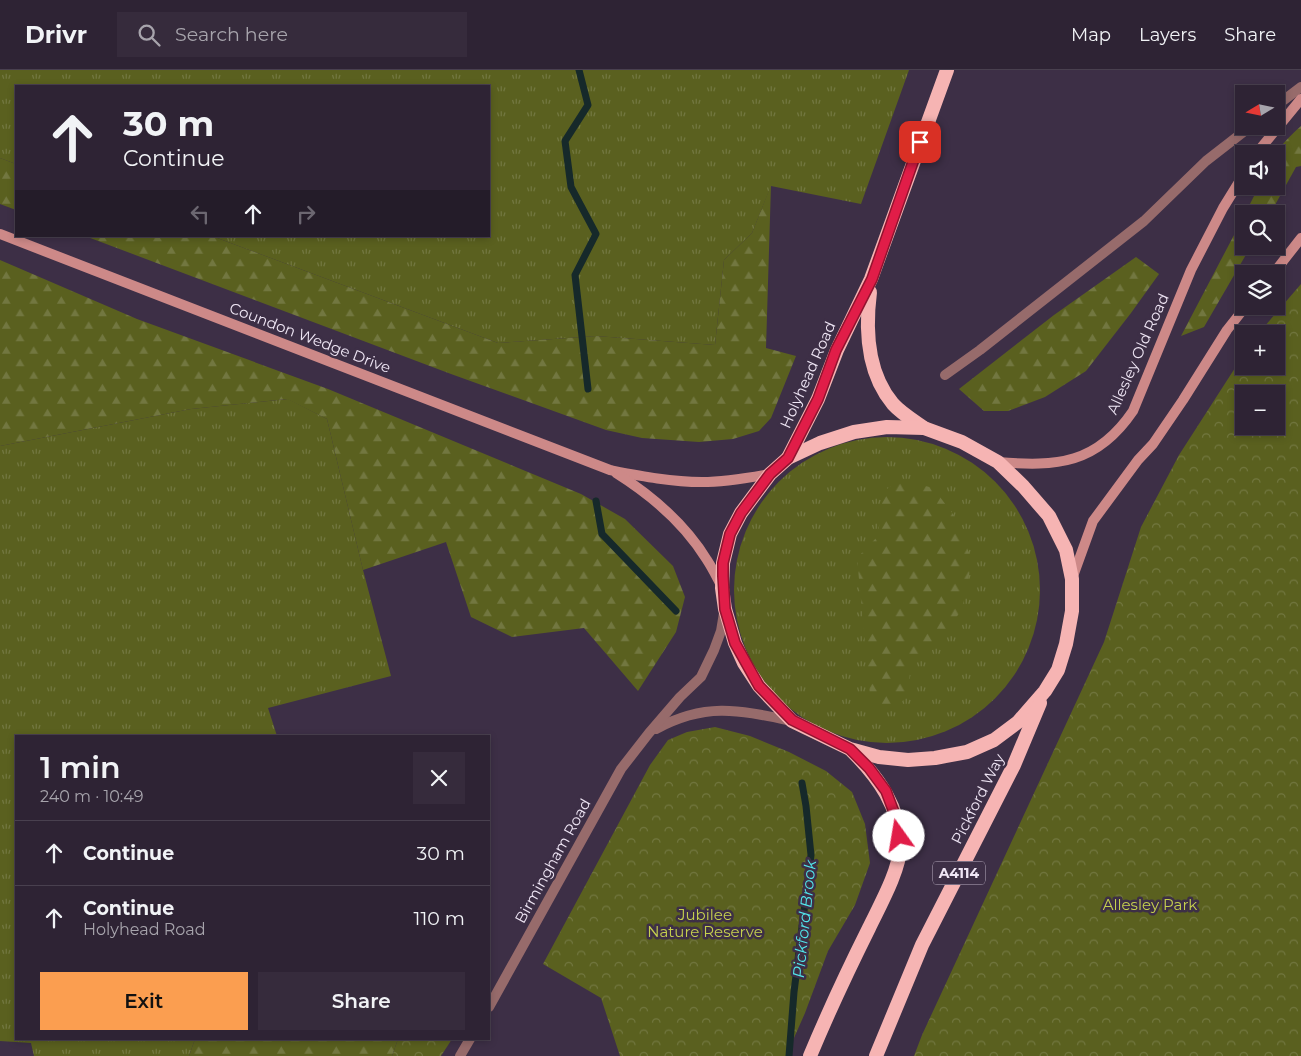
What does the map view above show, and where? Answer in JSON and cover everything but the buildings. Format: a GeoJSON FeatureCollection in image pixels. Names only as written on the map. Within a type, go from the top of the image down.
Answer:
{"type":"FeatureCollection","features":[{"type":"Feature","properties":{"kind":"highway","name":"Holyhead Road"},"geometry":{"type":"LineString","coordinates":[[788,458],[818,399],[836,350],[872,279],[948,70]]}},
{"type":"Feature","properties":{"kind":"highway","name":"Holyhead Road"},"geometry":{"type":"LineString","coordinates":[[872,279],[867,311],[868,343],[877,380],[894,405],[924,428]]}},
{"type":"Feature","properties":{"kind":"highway"},"geometry":{"type":"LineString","coordinates":[[887,427],[924,428],[962,442],[998,462],[1023,486],[1049,516],[1066,550],[1072,579],[1072,611],[1066,644],[1058,670],[1045,691],[1018,722],[994,740],[967,752],[935,758],[908,760],[879,757],[850,749],[792,720],[759,686],[744,663],[735,643],[725,609],[722,588],[723,563],[730,534],[741,513],[770,474],[788,458],[820,443],[854,432],[887,427]]}},
{"type":"Feature","properties":{"kind":"highway","name":"Pickford Way"},"geometry":{"type":"LineString","coordinates":[[876,1056],[922,945],[1014,765],[1045,691]]}},
{"type":"Feature","properties":{"kind":"highway"},"geometry":{"type":"LineString","coordinates":[[810,1056],[823,1024],[891,882],[900,848],[898,823],[886,791],[869,768],[850,749]]}},
{"type":"Feature","properties":{"kind":"main road"},"geometry":{"type":"LineString","coordinates":[[1263,145],[1301,99]]}},
{"type":"Feature","properties":{"kind":"main road","name":"Allesley Old Road"},"geometry":{"type":"LineString","coordinates":[[998,462],[1030,464],[1070,460],[1104,444],[1122,427],[1136,404],[1190,270],[1235,189]]}},
{"type":"Feature","properties":{"kind":"main road","name":"Coundon Wedge Drive"},"geometry":{"type":"LineString","coordinates":[[0,234],[610,470],[674,481],[703,482],[736,480],[770,474]]}},
{"type":"Feature","properties":{"kind":"main road"},"geometry":{"type":"LineString","coordinates":[[1280,265],[1301,238]]}},
{"type":"Feature","properties":{"kind":"main road"},"geometry":{"type":"LineString","coordinates":[[1072,579],[1093,521],[1138,460],[1153,444],[1227,330],[1239,315]]}},
{"type":"Feature","properties":{"kind":"main road","name":"Coundon Wedge Drive"},"geometry":{"type":"LineString","coordinates":[[610,470],[661,506],[688,535],[707,560],[722,588]]}},
{"type":"Feature","properties":{"kind":"street"},"geometry":{"type":"LineString","coordinates":[[1285,99],[1301,87]]}},
{"type":"Feature","properties":{"kind":"street"},"geometry":{"type":"LineString","coordinates":[[945,375],[980,350],[1144,222],[1206,161],[1239,135]]}},
{"type":"Feature","properties":{"kind":"street","name":"Birmingham Road"},"geometry":{"type":"LineString","coordinates":[[490,1005],[621,769],[680,697],[701,677],[714,650],[721,630],[725,609]]}},
{"type":"Feature","properties":{"kind":"street","name":"Birmingham Road"},"geometry":{"type":"LineString","coordinates":[[649,733],[675,718],[705,710],[757,713],[792,720]]}},
{"type":"Feature","properties":{"kind":"street"},"geometry":{"type":"LineString","coordinates":[[460,1056],[469,1040]]}},
{"type":"Feature","properties":{"kind":"green space"},"geometry":{"type":"Polygon","coordinates":[[[0,70],[909,70],[861,204],[771,186],[752,233],[724,260],[715,345],[596,336],[498,343],[215,237],[490,237],[490,85],[15,85],[15,164],[0,158],[0,70]]]}},
{"type":"Feature","properties":{"kind":"green space"},"geometry":{"type":"Polygon","coordinates":[[[1301,126],[1301,166],[1296,167],[1285,187],[1285,145],[1282,145],[1301,126]]]}},
{"type":"Feature","properties":{"kind":"green space"},"geometry":{"type":"Polygon","coordinates":[[[0,158],[15,164],[15,210],[0,204],[0,158]]]}},
{"type":"Feature","properties":{"kind":"green space"},"geometry":{"type":"Polygon","coordinates":[[[771,185],[766,348],[796,356],[771,418],[759,431],[733,439],[699,442],[642,438],[606,430],[451,374],[88,237],[215,237],[498,343],[596,336],[715,345],[724,260],[752,233],[771,185]]]}},
{"type":"Feature","properties":{"kind":"green space"},"geometry":{"type":"Polygon","coordinates":[[[1254,195],[1281,195],[1275,205],[1250,205],[1254,195]]]}},
{"type":"Feature","properties":{"kind":"green space"},"geometry":{"type":"Polygon","coordinates":[[[1235,233],[1235,255],[1246,255],[1240,265],[1235,265],[1235,274],[1204,327],[1181,336],[1235,233]]]}},
{"type":"Feature","properties":{"kind":"green space"},"geometry":{"type":"Polygon","coordinates":[[[1136,257],[1159,274],[1086,371],[1045,397],[1008,411],[984,411],[959,389],[1054,315],[1136,257]]]}},
{"type":"Feature","properties":{"kind":"green space"},"geometry":{"type":"Polygon","coordinates":[[[0,260],[137,319],[328,389],[581,494],[625,519],[673,566],[685,597],[676,632],[638,691],[584,628],[512,637],[471,617],[446,542],[363,570],[327,419],[287,399],[191,409],[0,446],[0,260]]]}},
{"type":"Feature","properties":{"kind":"green space","name":"Allesley Park"},"geometry":{"type":"Polygon","coordinates":[[[1301,284],[1301,1056],[914,1056],[1104,642],[1141,527],[1179,455],[1235,368],[1235,375],[1285,375],[1285,325],[1266,325],[1274,315],[1285,315],[1285,303],[1301,284]]]}},
{"type":"Feature","properties":{"kind":"green space"},"geometry":{"type":"Polygon","coordinates":[[[288,399],[327,419],[363,570],[391,676],[268,708],[277,735],[15,735],[15,1040],[195,1040],[189,1056],[34,1056],[31,1043],[0,1041],[0,446],[191,409],[288,399]]]}},
{"type":"Feature","properties":{"kind":"green space"},"geometry":{"type":"Polygon","coordinates":[[[887,437],[917,440],[946,449],[972,463],[995,482],[1014,505],[1028,531],[1037,560],[1040,590],[1037,620],[1028,649],[1014,675],[995,698],[972,717],[946,731],[917,740],[887,743],[857,740],[828,731],[802,717],[779,698],[760,675],[746,649],[737,620],[734,590],[737,560],[746,531],[760,505],[779,482],[802,463],[828,449],[857,440],[887,437]]]}},
{"type":"Feature","properties":{"kind":"green space"},"geometry":{"type":"Polygon","coordinates":[[[900,479],[933,488],[953,514],[972,560],[962,610],[937,641],[910,664],[909,693],[895,710],[871,706],[857,558],[878,536],[883,492],[900,479]]]}},
{"type":"Feature","properties":{"kind":"green space","name":"Jubilee Nature Reserve"},"geometry":{"type":"Polygon","coordinates":[[[715,727],[750,736],[789,752],[826,771],[852,792],[865,824],[870,863],[855,905],[828,951],[805,1013],[786,1056],[620,1056],[601,998],[543,964],[650,765],[668,740],[687,732],[715,727]]]}},
{"type":"Feature","properties":{"kind":"green space"},"geometry":{"type":"Polygon","coordinates":[[[195,1040],[398,1040],[392,1056],[189,1056],[195,1040]]]}},
{"type":"Feature","properties":{"kind":"green space"},"geometry":{"type":"Polygon","coordinates":[[[398,1040],[451,1040],[441,1056],[392,1056],[398,1040]]]}},
{"type":"Feature","properties":{"kind":"waterway","name":"Pickford Brook"},"geometry":{"type":"LineString","coordinates":[[579,70],[588,105],[565,141],[571,187],[596,234],[575,275],[588,389]]}},
{"type":"Feature","properties":{"kind":"waterway","name":"Pickford Brook"},"geometry":{"type":"LineString","coordinates":[[596,501],[602,534],[676,611]]}},
{"type":"Feature","properties":{"kind":"waterway","name":"Pickford Brook"},"geometry":{"type":"LineString","coordinates":[[789,1056],[794,992],[811,855],[802,783]]}},
{"type":"Feature","properties":{"kind":"route"},"geometry":{"type":"LineString","coordinates":[[899,836],[898,823],[886,791],[869,768],[850,749],[792,720],[759,686],[744,663],[735,643],[725,609],[722,588],[723,563],[730,534],[741,513],[770,474],[788,458],[818,399],[836,350],[872,279],[920,142]]}}]}
